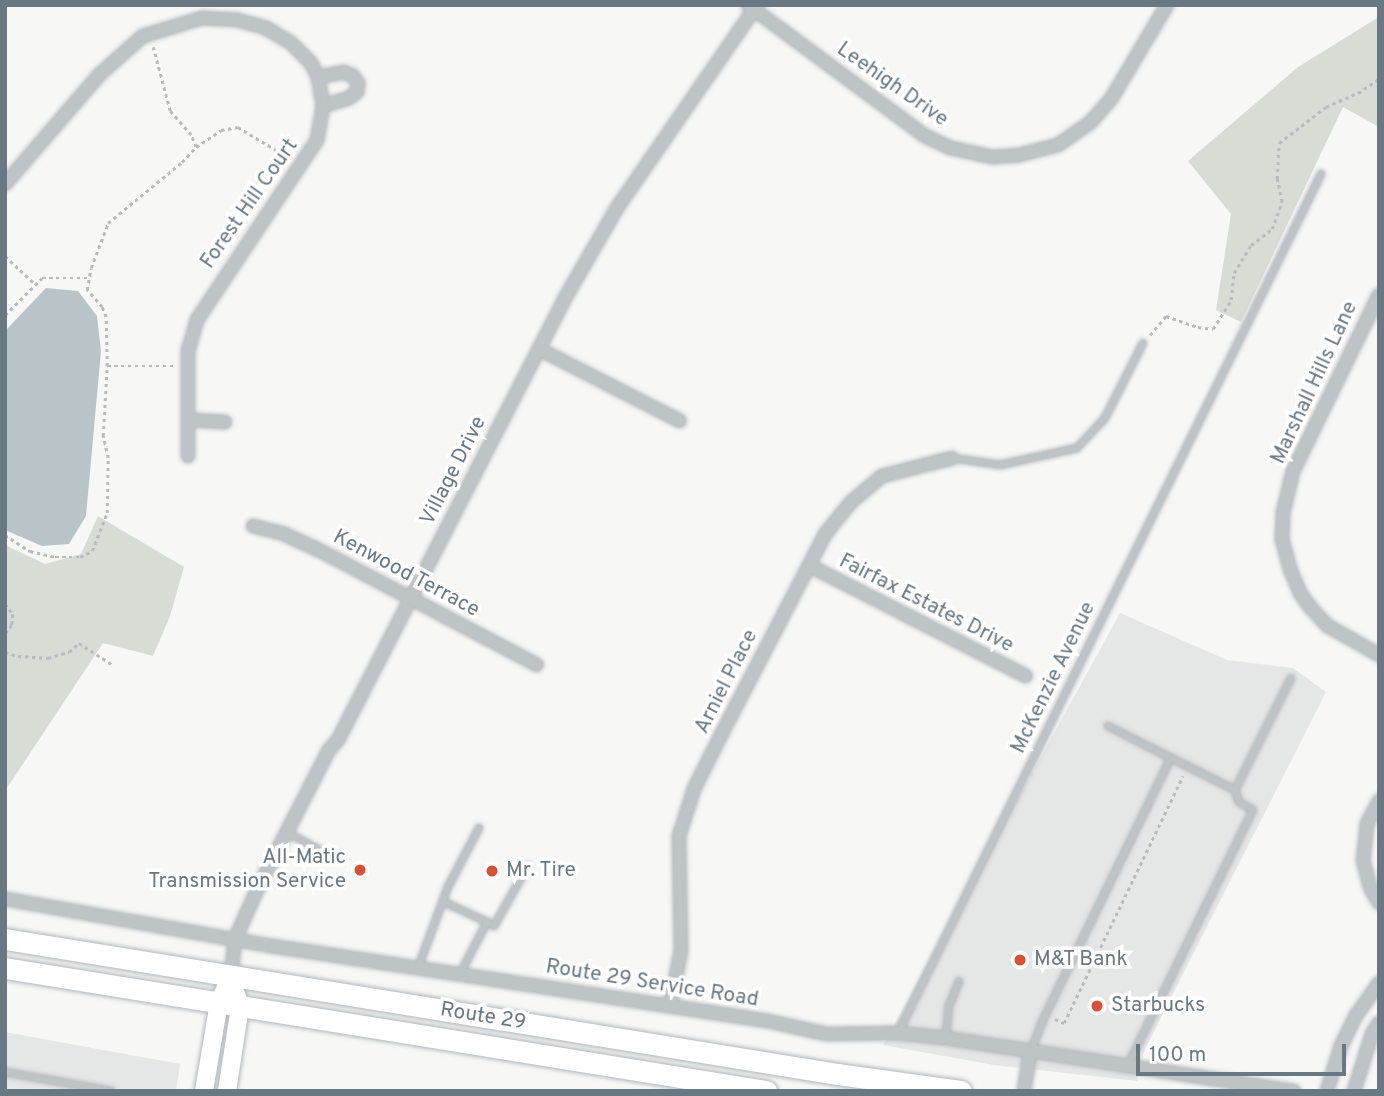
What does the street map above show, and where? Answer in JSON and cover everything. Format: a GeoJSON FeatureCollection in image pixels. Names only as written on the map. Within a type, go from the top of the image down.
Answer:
{"type":"FeatureCollection","features":[{"type":"Feature","properties":{"kind":"main road","name":"Route 29"},"geometry":{"type":"LineString","coordinates":[[5,939],[961,1091]]}},
{"type":"Feature","properties":{"kind":"main road","name":"Route 29"},"geometry":{"type":"LineString","coordinates":[[5,968],[766,1091]]}},
{"type":"Feature","properties":{"kind":"main road"},"geometry":{"type":"LineString","coordinates":[[227,1091],[231,977]]}},
{"type":"Feature","properties":{"kind":"main road"},"geometry":{"type":"LineString","coordinates":[[204,1091],[230,1005]]}},
{"type":"Feature","properties":{"kind":"street","name":"Leehigh Drive"},"geometry":{"type":"LineString","coordinates":[[753,7],[925,136],[951,148],[992,157],[1019,155],[1058,145],[1090,123],[1111,99],[1167,5]]}},
{"type":"Feature","properties":{"kind":"street","name":"Village Drive"},"geometry":{"type":"LineString","coordinates":[[231,977],[235,939],[287,832],[329,750],[338,740],[539,349],[617,208],[753,7]]}},
{"type":"Feature","properties":{"kind":"street","name":"Forest Hill Court"},"geometry":{"type":"LineString","coordinates":[[5,184],[99,75],[147,35],[202,19],[237,20],[266,28],[291,43],[311,63],[318,77],[323,106],[317,140],[302,166],[206,304],[194,330],[187,366],[188,456]]}},
{"type":"Feature","properties":{"kind":"street"},"geometry":{"type":"LineString","coordinates":[[318,77],[344,72],[353,76],[358,83],[357,92],[323,106]]}},
{"type":"Feature","properties":{"kind":"street","name":"Marshall Hills Lane"},"geometry":{"type":"LineString","coordinates":[[1379,295],[1293,471],[1283,513],[1282,539],[1300,593],[1311,608],[1328,626],[1379,655]]}},
{"type":"Feature","properties":{"kind":"street"},"geometry":{"type":"LineString","coordinates":[[539,349],[680,421]]}},
{"type":"Feature","properties":{"kind":"street"},"geometry":{"type":"LineString","coordinates":[[188,420],[225,422]]}},
{"type":"Feature","properties":{"kind":"street","name":"Arniel Place"},"geometry":{"type":"LineString","coordinates":[[670,1006],[681,951],[679,836],[694,789],[826,533],[842,513],[882,476],[916,465],[953,458]]}},
{"type":"Feature","properties":{"kind":"street","name":"Kenwood Terrace"},"geometry":{"type":"LineString","coordinates":[[253,526],[284,534],[319,550],[537,664]]}},
{"type":"Feature","properties":{"kind":"street","name":"Fairfax Estates Drive"},"geometry":{"type":"LineString","coordinates":[[810,566],[1026,676]]}},
{"type":"Feature","properties":{"kind":"street"},"geometry":{"type":"LineString","coordinates":[[1379,801],[1367,824],[1363,860],[1371,889],[1379,903]]}},
{"type":"Feature","properties":{"kind":"street","name":"Route 29 Service Road"},"geometry":{"type":"LineString","coordinates":[[5,899],[235,939],[670,1006],[826,1034],[898,1033],[946,1038],[1030,1053],[1294,1091]]}},
{"type":"Feature","properties":{"kind":"street"},"geometry":{"type":"LineString","coordinates":[[1327,1091],[1341,1046],[1354,1017],[1379,983]]}},
{"type":"Feature","properties":{"kind":"street"},"geometry":{"type":"LineString","coordinates":[[1354,1091],[1372,1034],[1379,1023]]}},
{"type":"Feature","properties":{"kind":"street"},"geometry":{"type":"LineString","coordinates":[[1024,1091],[1030,1053]]}},
{"type":"Feature","properties":{"kind":"lane","name":"McKenzie Avenue"},"geometry":{"type":"LineString","coordinates":[[898,1033],[1321,174]]}},
{"type":"Feature","properties":{"kind":"lane"},"geometry":{"type":"LineString","coordinates":[[953,458],[1000,465],[1077,448],[1105,418],[1143,343]]}},
{"type":"Feature","properties":{"kind":"lane"},"geometry":{"type":"LineString","coordinates":[[1127,1067],[1253,810],[1238,802],[1235,790],[1291,678]]}},
{"type":"Feature","properties":{"kind":"lane"},"geometry":{"type":"LineString","coordinates":[[1108,726],[1235,790]]}},
{"type":"Feature","properties":{"kind":"lane"},"geometry":{"type":"LineString","coordinates":[[1030,1053],[1171,758]]}},
{"type":"Feature","properties":{"kind":"lane"},"geometry":{"type":"LineString","coordinates":[[418,968],[448,887],[480,828]]}},
{"type":"Feature","properties":{"kind":"lane"},"geometry":{"type":"LineString","coordinates":[[287,832],[328,855]]}},
{"type":"Feature","properties":{"kind":"lane"},"geometry":{"type":"LineString","coordinates":[[444,902],[494,926],[528,866]]}},
{"type":"Feature","properties":{"kind":"lane"},"geometry":{"type":"LineString","coordinates":[[460,974],[487,922]]}},
{"type":"Feature","properties":{"kind":"lane"},"geometry":{"type":"LineString","coordinates":[[946,1038],[949,1006],[959,981]]}},
{"type":"Feature","properties":{"kind":"lane"},"geometry":{"type":"LineString","coordinates":[[5,1072],[111,1091]]}},
{"type":"Feature","properties":{"kind":"path"},"geometry":{"type":"LineString","coordinates":[[147,35],[159,61],[170,111],[191,135],[196,147]]}},
{"type":"Feature","properties":{"kind":"path"},"geometry":{"type":"LineString","coordinates":[[1143,343],[1166,316],[1198,327],[1213,328],[1231,300],[1234,273],[1251,245],[1272,229],[1282,202],[1277,179],[1279,143],[1326,107],[1358,93],[1379,79]]}},
{"type":"Feature","properties":{"kind":"path"},"geometry":{"type":"LineString","coordinates":[[5,535],[30,551],[55,558],[80,557],[93,551],[107,513],[108,458],[103,436],[107,366],[106,317],[102,307],[87,290],[108,223],[182,162],[196,147],[221,130],[238,127],[302,166]]}},
{"type":"Feature","properties":{"kind":"path"},"geometry":{"type":"LineString","coordinates":[[5,256],[34,283]]}},
{"type":"Feature","properties":{"kind":"path"},"geometry":{"type":"LineString","coordinates":[[5,315],[34,283],[51,277],[89,278]]}},
{"type":"Feature","properties":{"kind":"path"},"geometry":{"type":"LineString","coordinates":[[107,366],[187,366]]}},
{"type":"Feature","properties":{"kind":"path"},"geometry":{"type":"LineString","coordinates":[[5,604],[13,614],[12,625],[5,634]]}},
{"type":"Feature","properties":{"kind":"path"},"geometry":{"type":"LineString","coordinates":[[5,652],[18,656],[48,658],[69,652],[79,643],[113,665]]}},
{"type":"Feature","properties":{"kind":"path"},"geometry":{"type":"LineString","coordinates":[[1046,1015],[1064,1023],[1188,767]]}},
{"type":"Feature","properties":{"kind":"shaded area"},"geometry":{"type":"Polygon","coordinates":[[[1379,17],[1379,127],[1343,107],[1241,322],[1216,310],[1231,214],[1188,161],[1298,67],[1379,17]]]}},
{"type":"Feature","properties":{"kind":"shaded area"},"geometry":{"type":"Polygon","coordinates":[[[46,288],[78,291],[97,316],[101,351],[86,516],[69,544],[42,546],[5,530],[5,331],[46,288]]]}},
{"type":"Feature","properties":{"kind":"shaded area"},"geometry":{"type":"Polygon","coordinates":[[[98,516],[184,567],[170,616],[153,656],[103,643],[5,791],[5,545],[45,564],[81,554],[98,516]]]}},
{"type":"Feature","properties":{"kind":"shaded area"},"geometry":{"type":"Polygon","coordinates":[[[1120,613],[1227,660],[1293,668],[1326,692],[1144,1051],[1137,1081],[994,1065],[883,1045],[1120,613]]]}},
{"type":"Feature","properties":{"kind":"shaded area"},"geometry":{"type":"Polygon","coordinates":[[[5,1032],[180,1064],[176,1091],[5,1091],[5,1032]]]}},
{"type":"Feature","properties":{"kind":"place","name":"All-Matic Transmission Service"},"geometry":{"type":"Point","coordinates":[360,870]}},
{"type":"Feature","properties":{"kind":"place","name":"Mr. Tire"},"geometry":{"type":"Point","coordinates":[492,871]}},
{"type":"Feature","properties":{"kind":"place","name":"M&T Bank"},"geometry":{"type":"Point","coordinates":[1020,960]}},
{"type":"Feature","properties":{"kind":"place","name":"Starbucks"},"geometry":{"type":"Point","coordinates":[1097,1006]}}]}
